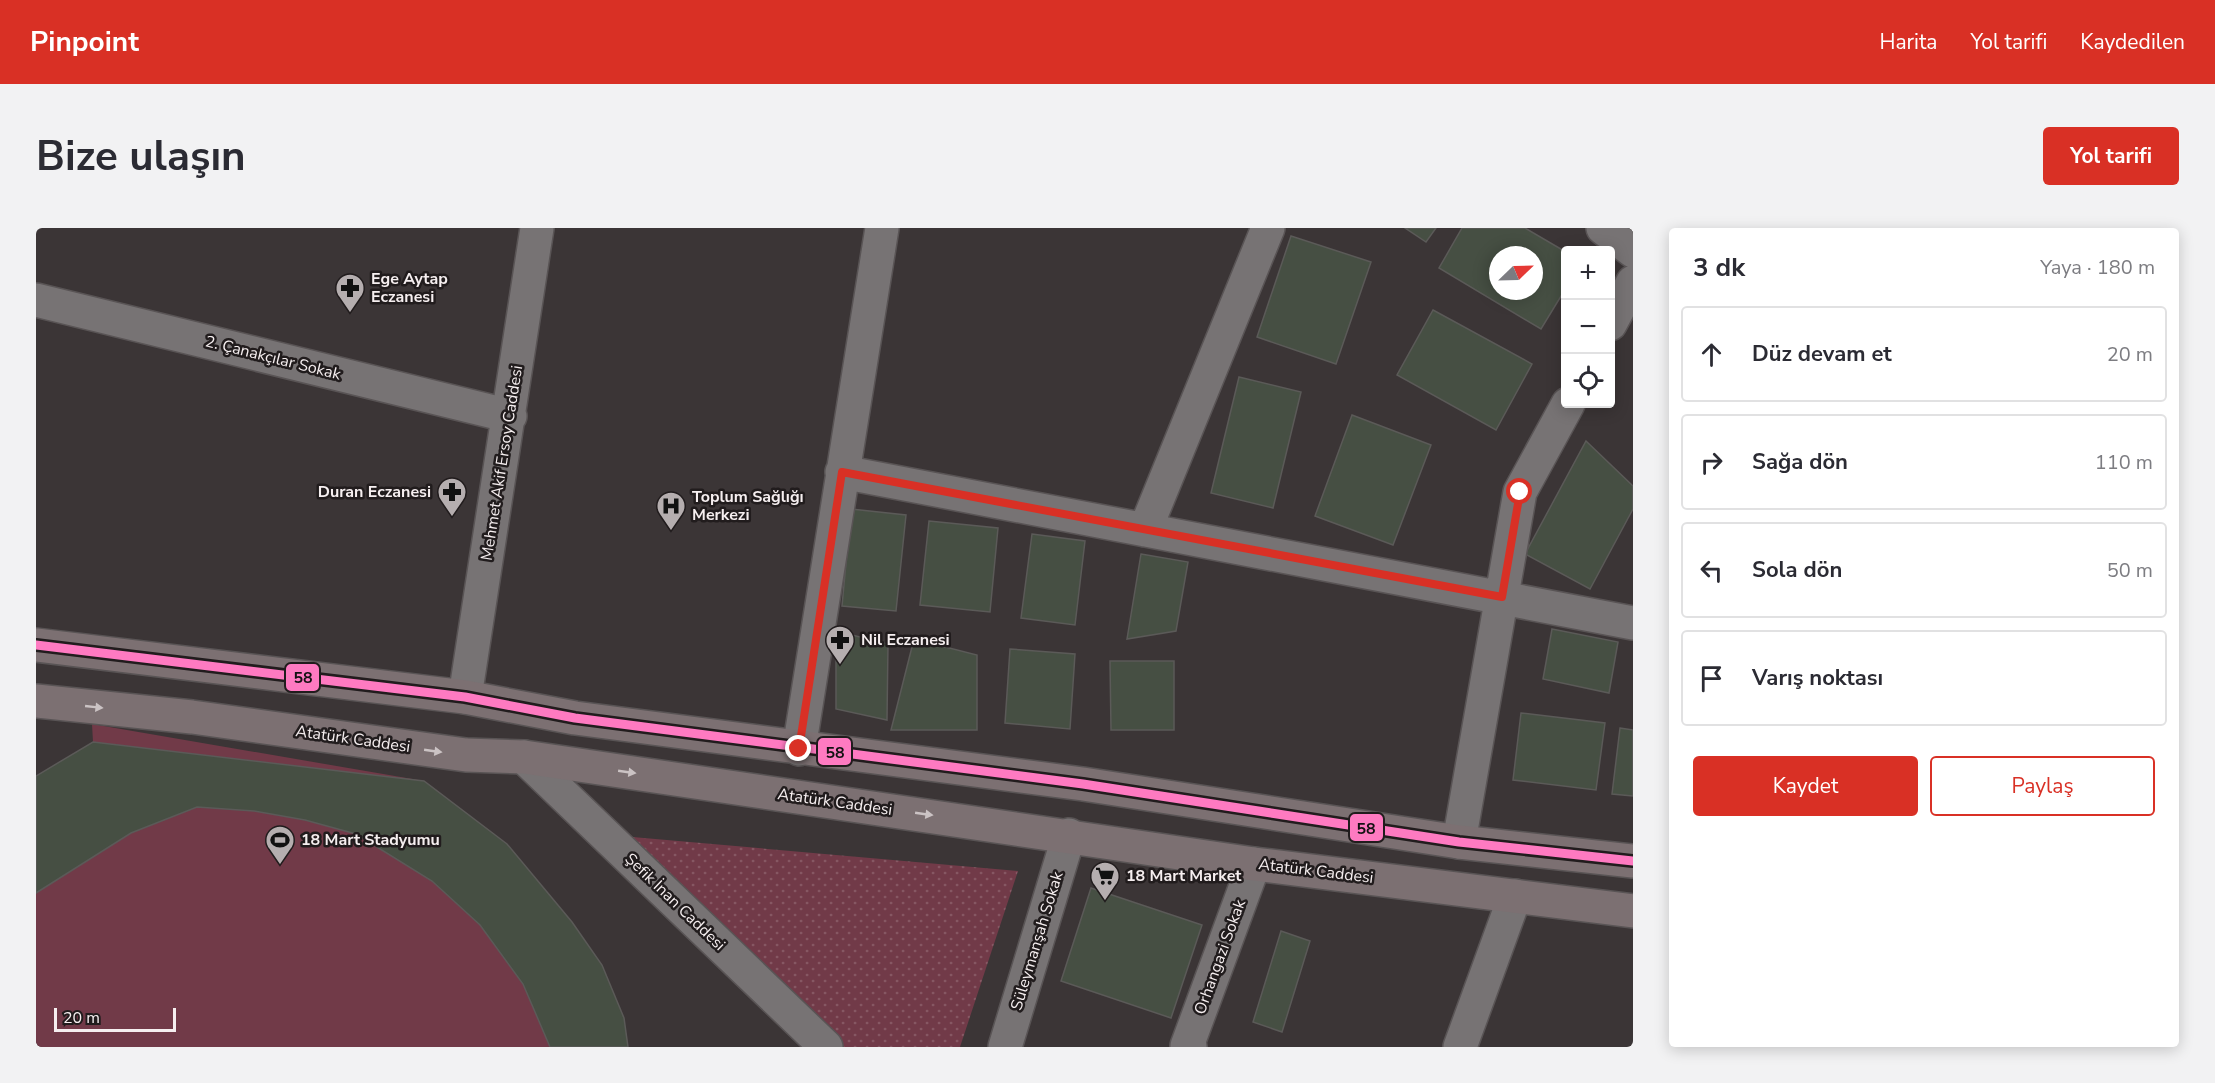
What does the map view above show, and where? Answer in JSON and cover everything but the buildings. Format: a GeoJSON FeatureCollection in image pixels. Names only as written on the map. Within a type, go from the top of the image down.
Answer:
{"type":"FeatureCollection","features":[{"type":"Feature","properties":{"kind":"highway"},"geometry":{"type":"LineString","coordinates":[[36,645],[465,697],[575,718],[799,749],[1083,784],[1459,842],[1633,861]]}},
{"type":"Feature","properties":{"kind":"highway","name":"Atatürk Caddesi"},"geometry":{"type":"LineString","coordinates":[[36,701],[192,717],[466,755],[524,757],[1069,835],[1254,864],[1633,911]]}},
{"type":"Feature","properties":{"kind":"street","name":"Mehmet Akif Ersoy Caddesi"},"geometry":{"type":"LineString","coordinates":[[465,697],[510,416],[537,228]]}},
{"type":"Feature","properties":{"kind":"street"},"geometry":{"type":"LineString","coordinates":[[799,749],[882,228]]}},
{"type":"Feature","properties":{"kind":"street"},"geometry":{"type":"LineString","coordinates":[[1145,530],[1268,228]]}},
{"type":"Feature","properties":{"kind":"street"},"geometry":{"type":"LineString","coordinates":[[1603,228],[1633,251]]}},
{"type":"Feature","properties":{"kind":"street"},"geometry":{"type":"LineString","coordinates":[[1615,316],[1633,282]]}},
{"type":"Feature","properties":{"kind":"street","name":"2. Çanakçılar Sokak"},"geometry":{"type":"LineString","coordinates":[[36,300],[510,416]]}},
{"type":"Feature","properties":{"kind":"street"},"geometry":{"type":"LineString","coordinates":[[1459,842],[1520,492],[1566,408]]}},
{"type":"Feature","properties":{"kind":"street"},"geometry":{"type":"LineString","coordinates":[[842,472],[1633,623]]}},
{"type":"Feature","properties":{"kind":"street","name":"Şefik İnan Caddesi"},"geometry":{"type":"LineString","coordinates":[[524,757],[826,1047]]}},
{"type":"Feature","properties":{"kind":"street","name":"Süleymanşah Sokak"},"geometry":{"type":"LineString","coordinates":[[1005,1047],[1069,835]]}},
{"type":"Feature","properties":{"kind":"street","name":"Orhangazi Sokak"},"geometry":{"type":"LineString","coordinates":[[1190,1047],[1187,1046],[1254,864]]}},
{"type":"Feature","properties":{"kind":"street"},"geometry":{"type":"LineString","coordinates":[[1460,1047],[1515,896]]}},
{"type":"Feature","properties":{"kind":"shaded area","name":"18 Mart Stadyumu"},"geometry":{"type":"Polygon","coordinates":[[[92,724],[424,781],[507,844],[572,922],[602,965],[624,1018],[628,1047],[36,1047],[36,776],[93,742],[92,724]]]}},
{"type":"Feature","properties":{"kind":"shaded area"},"geometry":{"type":"Polygon","coordinates":[[[621,836],[1018,871],[960,1047],[844,1047],[621,836]]]}},
{"type":"Feature","properties":{"kind":"transit line","name":"58"},"geometry":{"type":"LineString","coordinates":[[36,645],[465,697],[575,718],[1083,784],[1459,842],[1633,861]]}},
{"type":"Feature","properties":{"kind":"place","name":"Ege Aytap Eczanesi"},"geometry":{"type":"Point","coordinates":[350,314]}},
{"type":"Feature","properties":{"kind":"place","name":"Duran Eczanesi"},"geometry":{"type":"Point","coordinates":[452,518]}},
{"type":"Feature","properties":{"kind":"place","name":"Toplum Sağlığı Merkezi"},"geometry":{"type":"Point","coordinates":[671,532]}},
{"type":"Feature","properties":{"kind":"place","name":"Nil Eczanesi"},"geometry":{"type":"Point","coordinates":[840,666]}},
{"type":"Feature","properties":{"kind":"place","name":"18 Mart Stadyumu"},"geometry":{"type":"Point","coordinates":[280,866]}},
{"type":"Feature","properties":{"kind":"place","name":"18 Mart Market"},"geometry":{"type":"Point","coordinates":[1105,902]}},
{"type":"Feature","properties":{"kind":"route"},"geometry":{"type":"LineString","coordinates":[[799,749],[842,472],[1502,597],[1520,492]]}}]}
